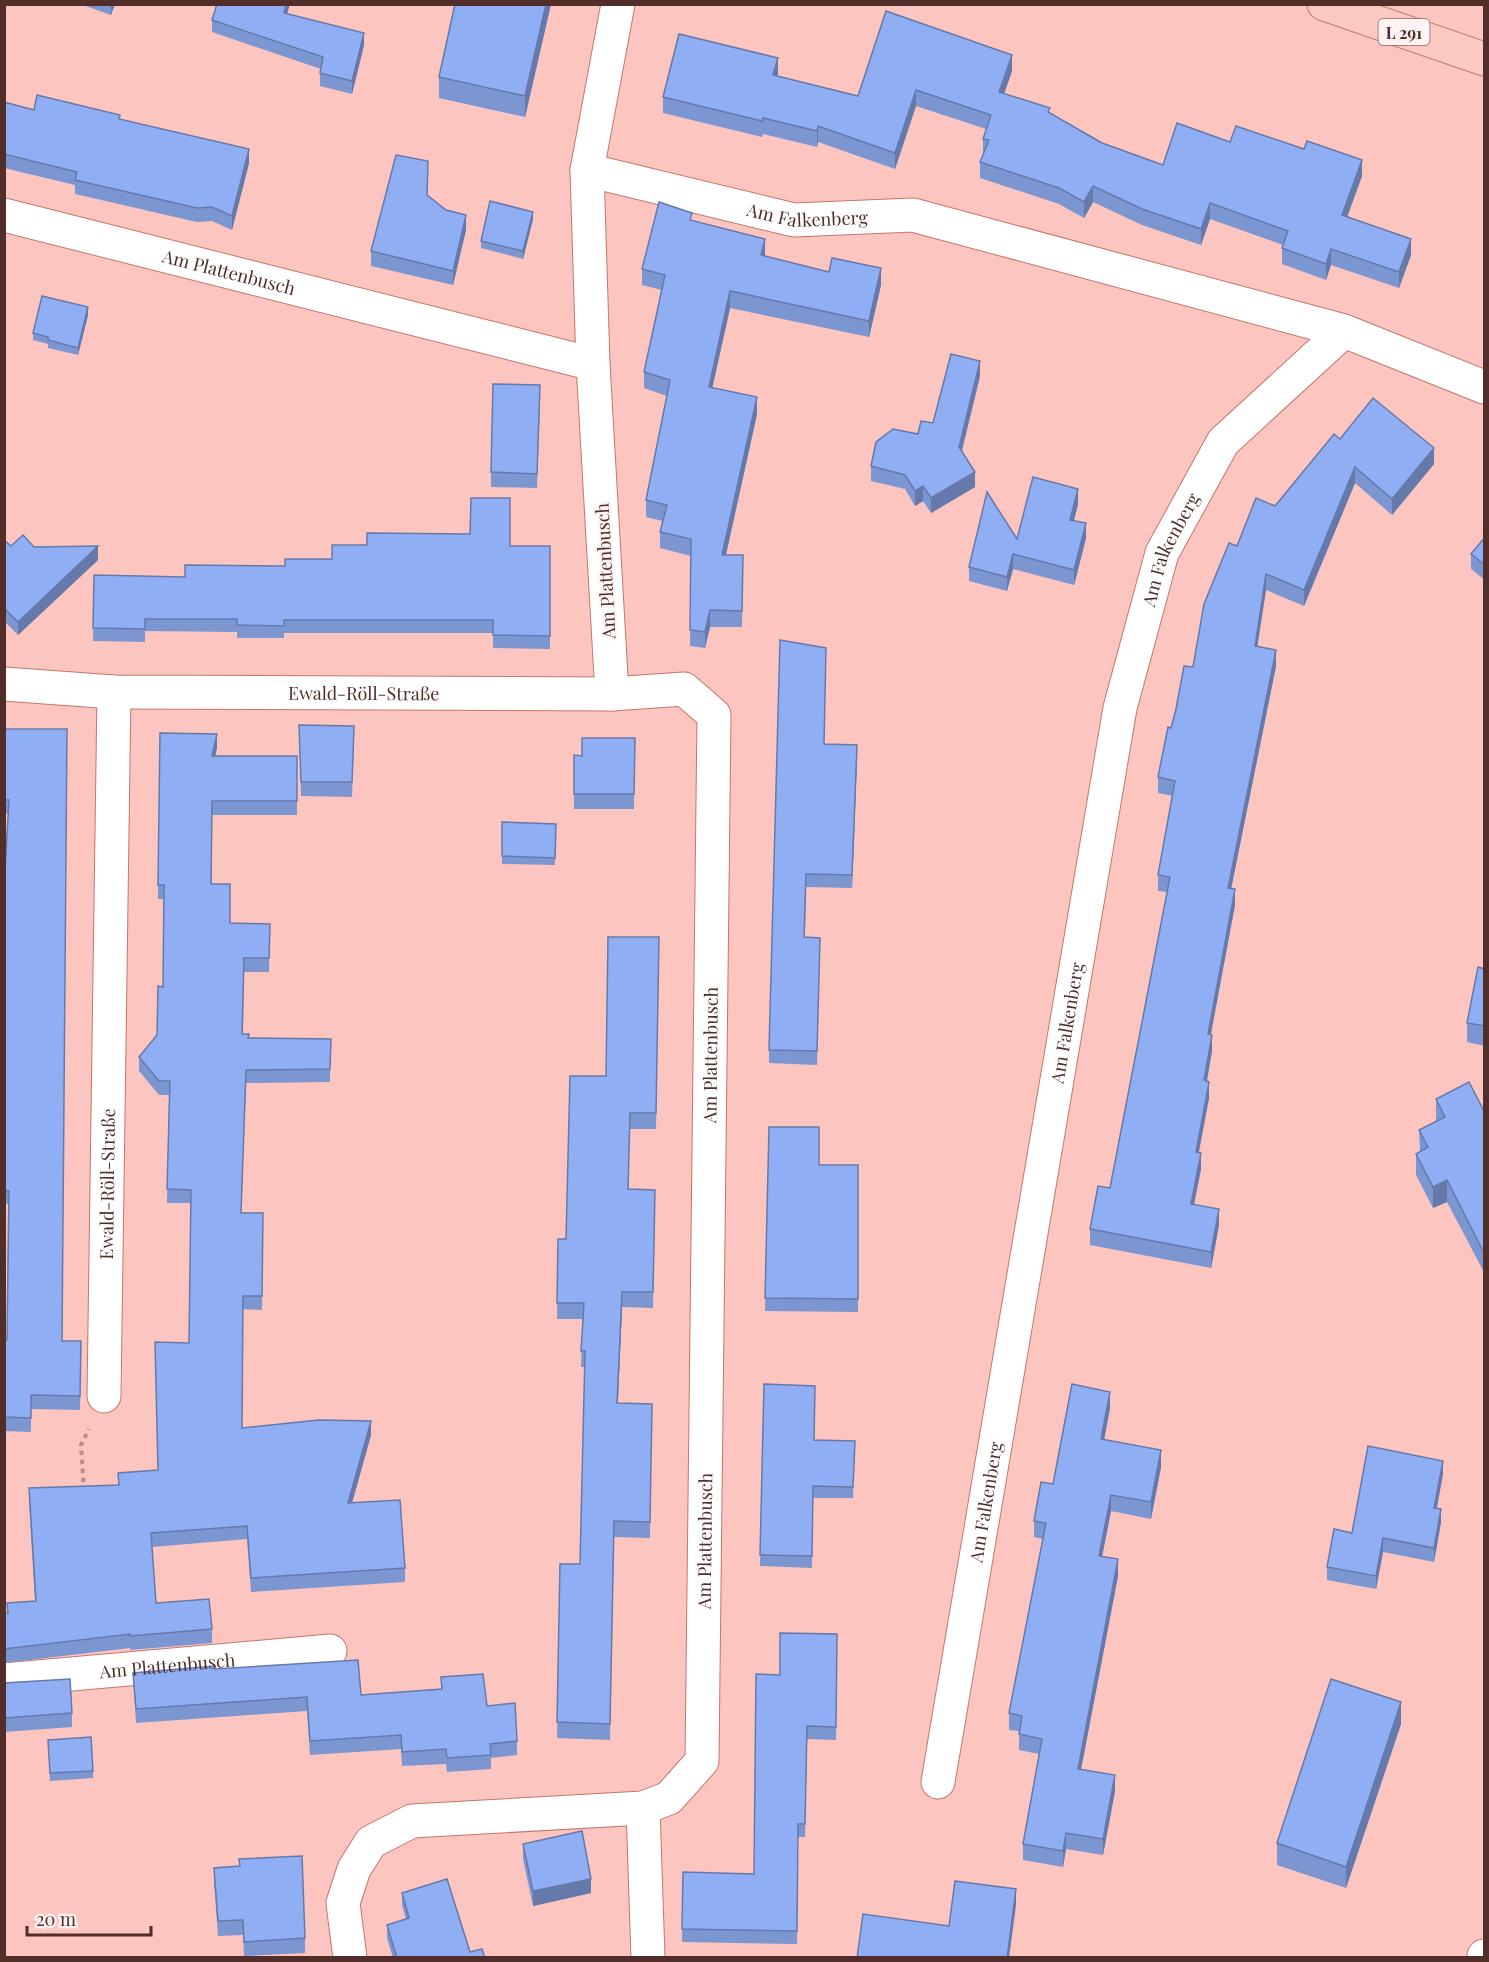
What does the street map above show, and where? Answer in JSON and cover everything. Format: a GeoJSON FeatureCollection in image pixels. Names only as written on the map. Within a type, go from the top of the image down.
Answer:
{"type":"FeatureCollection","features":[{"type":"Feature","properties":{"kind":"main road","name":"L 291"},"geometry":{"type":"LineString","coordinates":[[1324,4],[1485,59]]}},
{"type":"Feature","properties":{"kind":"street","name":"Am Plattenbusch"},"geometry":{"type":"LineString","coordinates":[[350,1958],[343,1903],[354,1869],[371,1842],[412,1821],[643,1808],[669,1798],[702,1761],[714,716],[684,689],[612,694],[593,364],[587,170],[618,4]]}},
{"type":"Feature","properties":{"kind":"street","name":"Am Falkenberg"},"geometry":{"type":"LineString","coordinates":[[587,170],[794,220],[913,215],[1344,331],[1485,387]]}},
{"type":"Feature","properties":{"kind":"street","name":"Am Plattenbusch"},"geometry":{"type":"LineString","coordinates":[[4,215],[593,364]]}},
{"type":"Feature","properties":{"kind":"street","name":"Am Falkenberg"},"geometry":{"type":"LineString","coordinates":[[938,1782],[1120,708],[1162,553],[1222,442],[1344,331]]}},
{"type":"Feature","properties":{"kind":"street","name":"Ewald-Röll-Straße"},"geometry":{"type":"LineString","coordinates":[[4,684],[114,692],[612,694]]}},
{"type":"Feature","properties":{"kind":"street","name":"Ewald-Röll-Straße"},"geometry":{"type":"LineString","coordinates":[[104,1396],[114,692]]}},
{"type":"Feature","properties":{"kind":"street","name":"Am Plattenbusch"},"geometry":{"type":"LineString","coordinates":[[4,1680],[330,1651]]}},
{"type":"Feature","properties":{"kind":"street"},"geometry":{"type":"LineString","coordinates":[[643,1808],[648,1958]]}},
{"type":"Feature","properties":{"kind":"path"},"geometry":{"type":"LineString","coordinates":[[85,1493],[81,1445],[104,1396]]}},
{"type":"Feature","properties":{"kind":"building"},"geometry":{"type":"Polygon","coordinates":[[[217,4],[286,4],[284,13],[364,33],[352,81],[320,73],[323,57],[212,20],[217,4]]]}},
{"type":"Feature","properties":{"kind":"building"},"geometry":{"type":"Polygon","coordinates":[[[455,4],[546,4],[525,96],[439,77],[455,4]]]}},
{"type":"Feature","properties":{"kind":"building"},"geometry":{"type":"Polygon","coordinates":[[[886,11],[1012,55],[999,92],[1050,108],[1048,112],[1102,143],[1163,165],[1177,123],[1230,142],[1236,126],[1304,149],[1307,141],[1362,160],[1342,215],[1411,239],[1399,272],[1331,249],[1326,264],[1282,248],[1288,231],[1210,203],[1201,229],[1142,209],[1093,186],[1084,202],[1059,188],[980,162],[989,140],[983,139],[991,115],[916,90],[895,153],[818,126],[817,131],[763,118],[762,121],[663,97],[679,34],[778,58],[773,75],[858,96],[886,11]]]}},
{"type":"Feature","properties":{"kind":"building"},"geometry":{"type":"Polygon","coordinates":[[[37,95],[120,115],[119,119],[249,149],[232,216],[212,207],[197,208],[75,180],[77,172],[4,154],[4,102],[34,110],[37,95]]]}},
{"type":"Feature","properties":{"kind":"building"},"geometry":{"type":"Polygon","coordinates":[[[396,155],[428,161],[427,195],[446,210],[466,215],[453,271],[371,251],[396,155]]]}},
{"type":"Feature","properties":{"kind":"building"},"geometry":{"type":"Polygon","coordinates":[[[490,201],[533,212],[523,251],[481,241],[490,201]]]}},
{"type":"Feature","properties":{"kind":"building"},"geometry":{"type":"Polygon","coordinates":[[[659,202],[692,213],[690,220],[765,239],[761,255],[829,272],[832,258],[881,268],[869,321],[730,291],[709,387],[757,397],[722,555],[743,555],[742,611],[710,610],[705,632],[690,630],[691,539],[660,532],[667,505],[646,500],[670,380],[644,372],[665,275],[642,269],[659,202]]]}},
{"type":"Feature","properties":{"kind":"building"},"geometry":{"type":"Polygon","coordinates":[[[42,296],[88,307],[78,348],[48,340],[48,337],[33,333],[42,296]]]}},
{"type":"Feature","properties":{"kind":"building"},"geometry":{"type":"Polygon","coordinates":[[[951,354],[980,361],[959,447],[975,472],[931,498],[923,486],[915,491],[905,475],[871,466],[876,442],[893,429],[918,434],[921,421],[933,423],[951,354]]]}},
{"type":"Feature","properties":{"kind":"building"},"geometry":{"type":"Polygon","coordinates":[[[493,384],[540,385],[537,474],[491,472],[493,384]]]}},
{"type":"Feature","properties":{"kind":"building"},"geometry":{"type":"Polygon","coordinates":[[[1373,398],[1434,448],[1392,499],[1355,467],[1304,590],[1266,574],[1255,646],[1276,650],[1228,888],[1235,889],[1208,1034],[1212,1035],[1204,1080],[1209,1082],[1196,1152],[1201,1153],[1191,1204],[1219,1209],[1211,1252],[1090,1229],[1098,1186],[1110,1188],[1170,877],[1158,875],[1175,781],[1158,777],[1168,727],[1171,728],[1176,709],[1184,666],[1193,667],[1204,604],[1229,543],[1237,546],[1256,498],[1275,506],[1334,434],[1340,439],[1373,398]]]}},
{"type":"Feature","properties":{"kind":"building"},"geometry":{"type":"Polygon","coordinates":[[[1033,477],[1078,489],[1070,520],[1086,523],[1074,570],[1013,554],[1007,577],[969,567],[987,492],[1017,539],[1033,477]]]}},
{"type":"Feature","properties":{"kind":"building"},"geometry":{"type":"Polygon","coordinates":[[[471,498],[510,498],[510,546],[550,546],[550,636],[493,635],[493,620],[284,620],[284,626],[237,625],[237,619],[145,619],[145,629],[93,628],[94,575],[185,577],[185,565],[285,566],[285,559],[332,559],[332,545],[367,545],[367,533],[470,534],[471,498]]]}},
{"type":"Feature","properties":{"kind":"building"},"geometry":{"type":"Polygon","coordinates":[[[23,535],[34,547],[98,546],[18,622],[4,608],[4,540],[11,546],[23,535]]]}},
{"type":"Feature","properties":{"kind":"building"},"geometry":{"type":"Polygon","coordinates":[[[1485,537],[1485,565],[1471,554],[1485,537]]]}},
{"type":"Feature","properties":{"kind":"building"},"geometry":{"type":"Polygon","coordinates":[[[780,640],[826,648],[824,744],[857,745],[852,875],[806,874],[804,937],[820,938],[817,1051],[769,1050],[780,640]]]}},
{"type":"Feature","properties":{"kind":"building"},"geometry":{"type":"Polygon","coordinates":[[[299,725],[354,726],[352,782],[301,782],[299,725]]]}},
{"type":"Feature","properties":{"kind":"building"},"geometry":{"type":"Polygon","coordinates":[[[4,729],[67,729],[62,1341],[81,1341],[80,1396],[31,1395],[31,1418],[4,1417],[9,1191],[4,1190],[4,888],[9,800],[4,800],[4,729]]]}},
{"type":"Feature","properties":{"kind":"building"},"geometry":{"type":"Polygon","coordinates":[[[160,733],[217,734],[212,756],[297,756],[297,801],[212,801],[211,884],[230,884],[230,923],[270,924],[269,958],[244,958],[242,1034],[249,1034],[248,1038],[331,1039],[330,1069],[246,1070],[241,1213],[263,1213],[262,1296],[243,1296],[242,1428],[319,1420],[371,1421],[348,1503],[400,1500],[405,1568],[251,1578],[247,1526],[151,1533],[156,1603],[209,1599],[212,1629],[130,1636],[130,1634],[4,1649],[4,1613],[8,1613],[7,1603],[36,1601],[29,1488],[119,1485],[118,1473],[158,1470],[155,1342],[189,1343],[191,1190],[167,1189],[170,1081],[159,1081],[139,1057],[157,1035],[158,986],[163,987],[164,885],[158,885],[160,733]]]}},
{"type":"Feature","properties":{"kind":"building"},"geometry":{"type":"Polygon","coordinates":[[[582,738],[635,738],[634,794],[574,794],[574,755],[582,756],[582,738]]]}},
{"type":"Feature","properties":{"kind":"building"},"geometry":{"type":"Polygon","coordinates":[[[502,822],[556,824],[555,858],[502,856],[502,822]]]}},
{"type":"Feature","properties":{"kind":"building"},"geometry":{"type":"Polygon","coordinates":[[[608,937],[659,937],[656,1113],[630,1113],[628,1189],[655,1190],[653,1292],[622,1292],[617,1403],[652,1404],[650,1522],[614,1521],[610,1724],[557,1722],[560,1564],[580,1564],[585,1351],[581,1351],[584,1303],[557,1303],[558,1239],[566,1239],[570,1076],[606,1076],[608,937]]]}},
{"type":"Feature","properties":{"kind":"building"},"geometry":{"type":"Polygon","coordinates":[[[1478,967],[1485,969],[1485,1026],[1467,1023],[1478,967]]]}},
{"type":"Feature","properties":{"kind":"building"},"geometry":{"type":"Polygon","coordinates":[[[1469,1082],[1485,1111],[1484,1253],[1447,1180],[1433,1187],[1416,1154],[1428,1147],[1419,1130],[1445,1117],[1436,1099],[1469,1082]]]}},
{"type":"Feature","properties":{"kind":"building"},"geometry":{"type":"Polygon","coordinates":[[[769,1127],[819,1127],[819,1165],[858,1165],[858,1299],[765,1298],[769,1127]]]}},
{"type":"Feature","properties":{"kind":"building"},"geometry":{"type":"Polygon","coordinates":[[[764,1384],[815,1386],[814,1440],[855,1441],[853,1487],[813,1486],[812,1556],[760,1555],[764,1384]]]}},
{"type":"Feature","properties":{"kind":"building"},"geometry":{"type":"Polygon","coordinates":[[[1072,1384],[1110,1392],[1101,1439],[1161,1450],[1151,1502],[1111,1495],[1099,1556],[1118,1559],[1078,1769],[1115,1775],[1103,1839],[1066,1833],[1063,1851],[1023,1844],[1042,1739],[1019,1734],[1022,1716],[1009,1713],[1046,1523],[1034,1521],[1041,1482],[1053,1484],[1072,1384]]]}},
{"type":"Feature","properties":{"kind":"building"},"geometry":{"type":"Polygon","coordinates":[[[1368,1446],[1443,1461],[1434,1508],[1441,1509],[1434,1548],[1383,1538],[1376,1576],[1327,1567],[1334,1529],[1352,1533],[1368,1446]]]}},
{"type":"Feature","properties":{"kind":"building"},"geometry":{"type":"Polygon","coordinates":[[[780,1633],[837,1634],[836,1727],[807,1726],[805,1824],[798,1824],[797,1931],[682,1929],[683,1872],[754,1874],[756,1674],[780,1675],[780,1633]]]}},
{"type":"Feature","properties":{"kind":"building"},"geometry":{"type":"Polygon","coordinates":[[[358,1660],[361,1695],[442,1689],[441,1677],[483,1674],[487,1706],[515,1703],[517,1741],[490,1744],[491,1755],[447,1758],[446,1749],[402,1752],[401,1735],[310,1741],[307,1697],[136,1709],[133,1673],[215,1666],[215,1669],[358,1660]]]}},
{"type":"Feature","properties":{"kind":"building"},"geometry":{"type":"Polygon","coordinates":[[[70,1679],[72,1713],[4,1718],[4,1683],[70,1679]]]}},
{"type":"Feature","properties":{"kind":"building"},"geometry":{"type":"Polygon","coordinates":[[[1331,1679],[1401,1702],[1346,1867],[1277,1843],[1331,1679]]]}},
{"type":"Feature","properties":{"kind":"building"},"geometry":{"type":"Polygon","coordinates":[[[91,1737],[93,1771],[50,1773],[48,1740],[91,1737]]]}},
{"type":"Feature","properties":{"kind":"building"},"geometry":{"type":"Polygon","coordinates":[[[582,1831],[591,1879],[533,1891],[523,1844],[582,1831]]]}},
{"type":"Feature","properties":{"kind":"building"},"geometry":{"type":"Polygon","coordinates":[[[302,1856],[305,1938],[244,1942],[243,1920],[218,1921],[214,1868],[240,1866],[239,1859],[302,1856]]]}},
{"type":"Feature","properties":{"kind":"building"},"geometry":{"type":"Polygon","coordinates":[[[447,1879],[470,1952],[482,1949],[485,1958],[397,1958],[387,1925],[409,1918],[402,1893],[447,1879]]]}},
{"type":"Feature","properties":{"kind":"building"},"geometry":{"type":"Polygon","coordinates":[[[955,1881],[1016,1889],[1007,1958],[857,1958],[863,1914],[949,1926],[955,1881]]]}}]}
